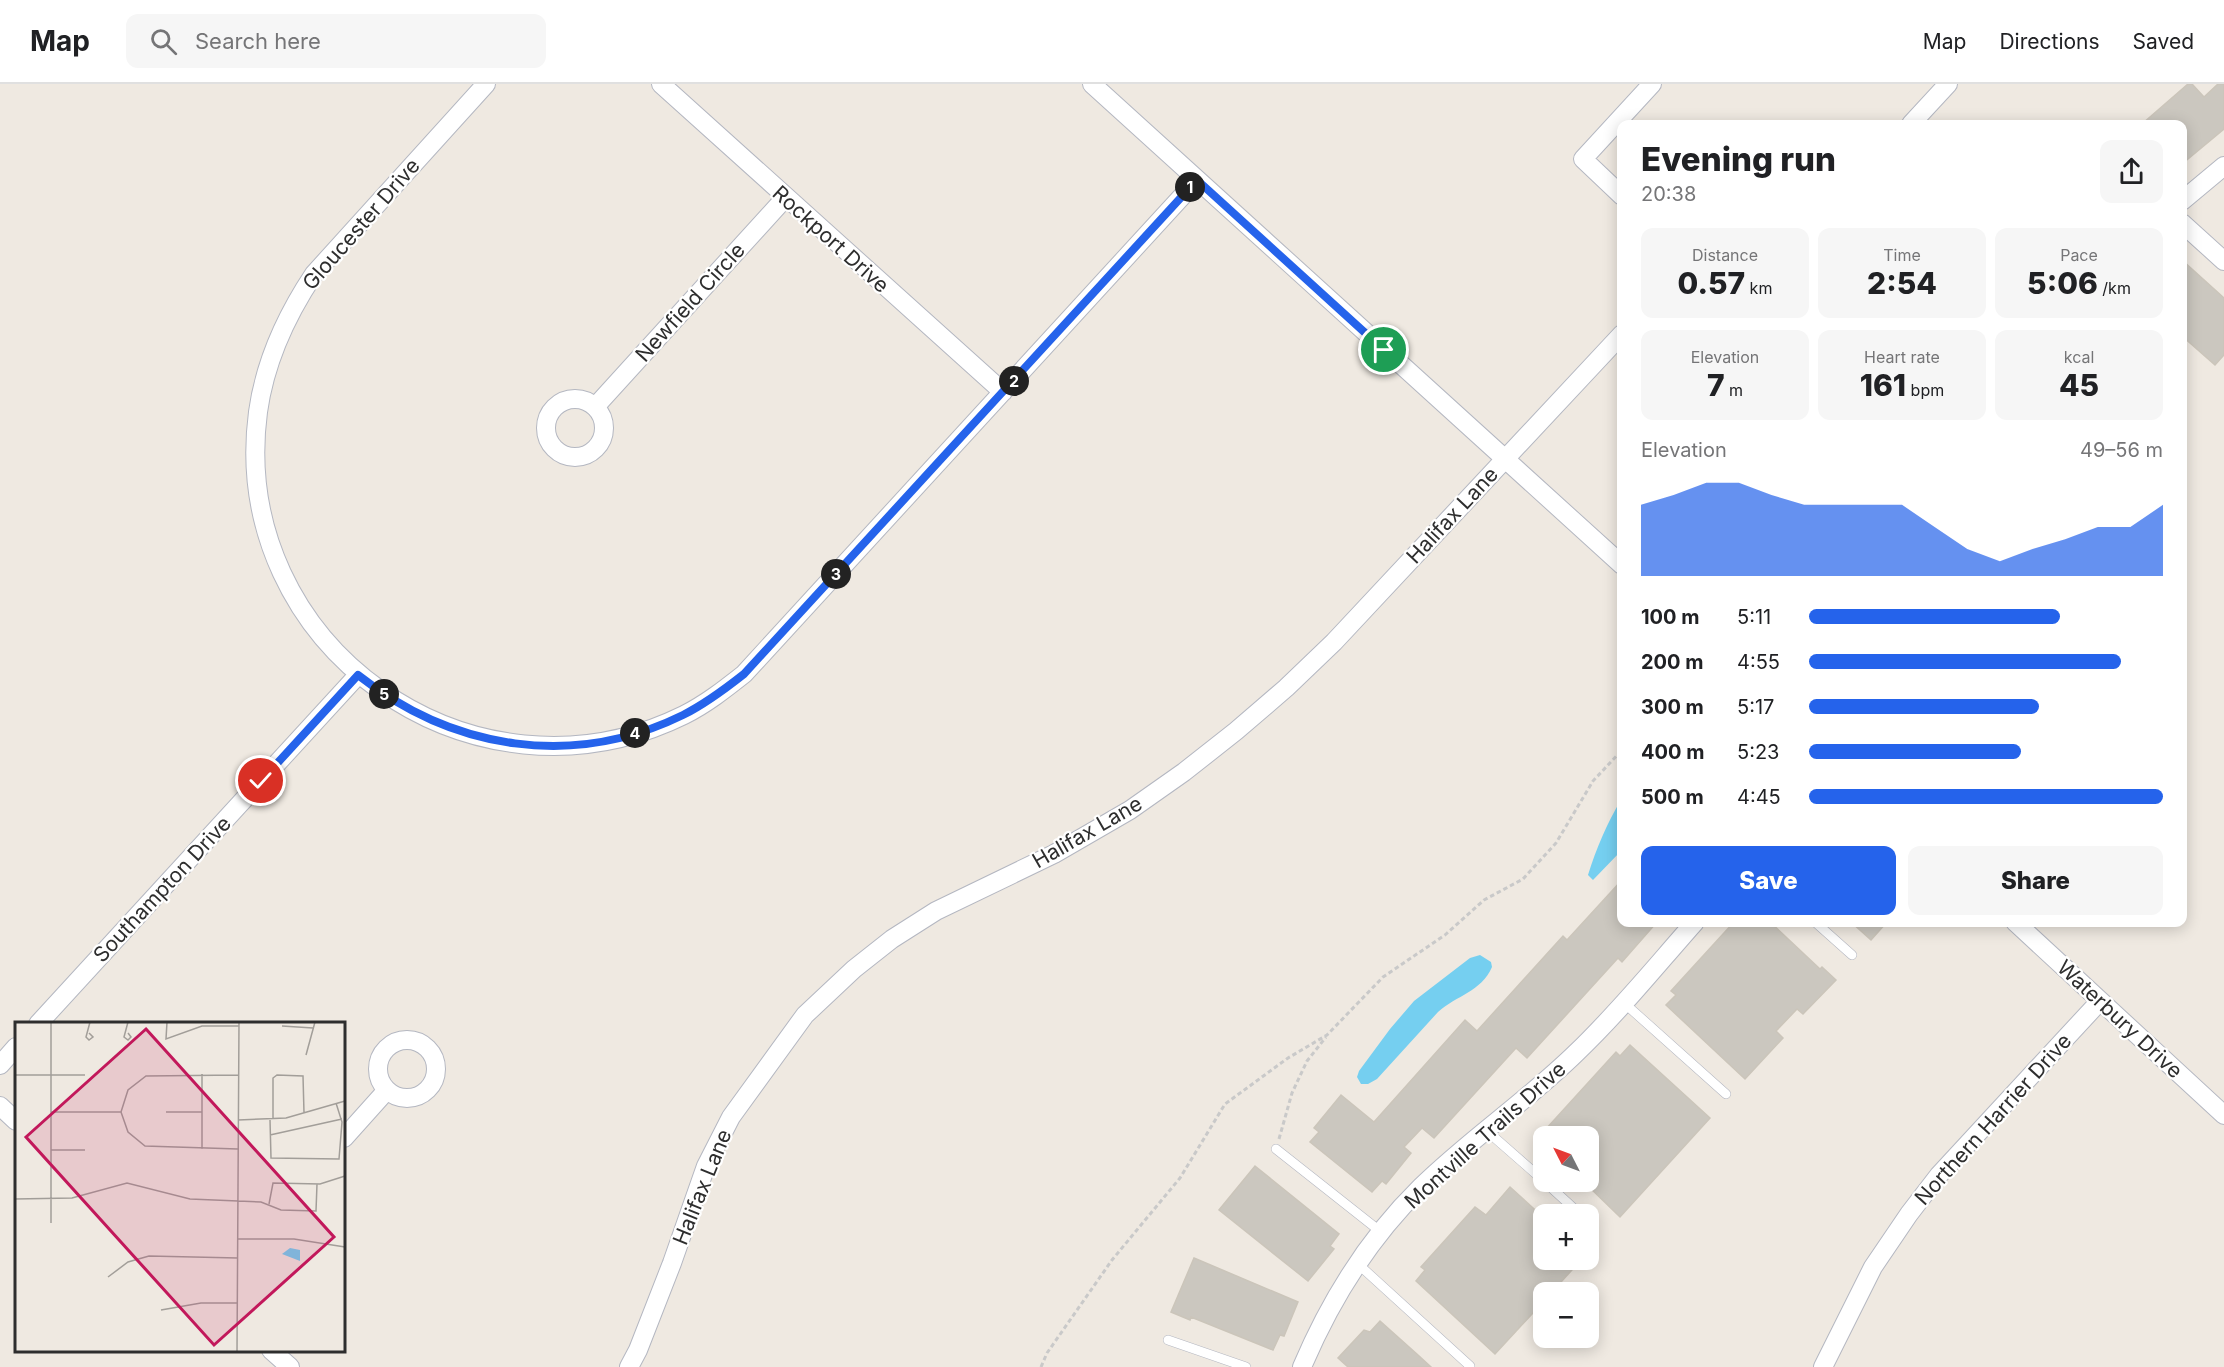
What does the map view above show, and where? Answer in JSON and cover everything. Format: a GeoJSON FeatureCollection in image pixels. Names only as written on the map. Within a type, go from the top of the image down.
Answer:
{"type":"FeatureCollection","features":[{"type":"Feature","properties":{"kind":"street","name":"Gloucester Drive"},"geometry":{"type":"LineString","coordinates":[[486,84],[314,274],[294,304],[278,337],[266,371],[258,411],[255,447],[257,483],[263,519],[271,545],[288,586],[310,622],[333,650],[358,675],[407,709],[439,724],[474,736],[509,743],[550,746],[608,740],[651,729],[715,696],[744,674],[1197,180]]}},
{"type":"Feature","properties":{"kind":"street","name":"Rockport Drive"},"geometry":{"type":"LineString","coordinates":[[661,84],[1003,392]]}},
{"type":"Feature","properties":{"kind":"street"},"geometry":{"type":"LineString","coordinates":[[1092,84],[1617,561]]}},
{"type":"Feature","properties":{"kind":"street"},"geometry":{"type":"LineString","coordinates":[[1619,120],[1653,84]]}},
{"type":"Feature","properties":{"kind":"street"},"geometry":{"type":"LineString","coordinates":[[1915,120],[1948,84]]}},
{"type":"Feature","properties":{"kind":"street"},"geometry":{"type":"LineString","coordinates":[[1617,123],[1583,159],[1617,191]]}},
{"type":"Feature","properties":{"kind":"street"},"geometry":{"type":"LineString","coordinates":[[2187,197],[2224,166]]}},
{"type":"Feature","properties":{"kind":"street","name":"Newfield Circle"},"geometry":{"type":"LineString","coordinates":[[595,407],[785,198]]}},
{"type":"Feature","properties":{"kind":"street"},"geometry":{"type":"LineString","coordinates":[[2187,228],[2224,261]]}},
{"type":"Feature","properties":{"kind":"street","name":"Halifax Lane"},"geometry":{"type":"LineString","coordinates":[[629,1367],[638,1350],[672,1263],[706,1166],[731,1117],[805,1015],[854,969],[892,939],[936,911],[1054,854],[1130,810],[1184,772],[1286,688],[1334,642],[1617,339]]}},
{"type":"Feature","properties":{"kind":"street","name":"Southampton Drive"},"geometry":{"type":"LineString","coordinates":[[39,1022],[358,675]]}},
{"type":"Feature","properties":{"kind":"street","name":"Montville Trails Drive"},"geometry":{"type":"LineString","coordinates":[[1302,1367],[1323,1321],[1381,1232],[1420,1188],[1578,1052],[1690,927]]}},
{"type":"Feature","properties":{"kind":"street","name":"Waterbury Drive"},"geometry":{"type":"LineString","coordinates":[[2020,927],[2224,1115]]}},
{"type":"Feature","properties":{"kind":"street","name":"Northern Harrier Drive"},"geometry":{"type":"LineString","coordinates":[[1823,1367],[1873,1267],[1908,1214],[1939,1175],[2100,1001]]}},
{"type":"Feature","properties":{"kind":"street"},"geometry":{"type":"LineString","coordinates":[[0,1065],[15,1048]]}},
{"type":"Feature","properties":{"kind":"street"},"geometry":{"type":"LineString","coordinates":[[345,1137],[387,1090]]}},
{"type":"Feature","properties":{"kind":"street"},"geometry":{"type":"LineString","coordinates":[[0,1106],[15,1120]]}},
{"type":"Feature","properties":{"kind":"street"},"geometry":{"type":"LineString","coordinates":[[273,1352],[290,1367]]}},
{"type":"Feature","properties":{"kind":"lane"},"geometry":{"type":"LineString","coordinates":[[1821,927],[1852,955]]}},
{"type":"Feature","properties":{"kind":"lane"},"geometry":{"type":"LineString","coordinates":[[1623,1002],[1726,1094]]}},
{"type":"Feature","properties":{"kind":"lane"},"geometry":{"type":"LineString","coordinates":[[1487,1131],[1533,1172]]}},
{"type":"Feature","properties":{"kind":"lane"},"geometry":{"type":"LineString","coordinates":[[1276,1149],[1381,1232]]}},
{"type":"Feature","properties":{"kind":"lane"},"geometry":{"type":"LineString","coordinates":[[1555,1192],[1569,1204]]}},
{"type":"Feature","properties":{"kind":"lane"},"geometry":{"type":"LineString","coordinates":[[1358,1264],[1470,1366]]}},
{"type":"Feature","properties":{"kind":"lane"},"geometry":{"type":"LineString","coordinates":[[1168,1340],[1246,1367]]}},
{"type":"Feature","properties":{"kind":"path"},"geometry":{"type":"LineString","coordinates":[[1276,1149],[1297,1082],[1307,1061],[1327,1035],[1383,977],[1445,935],[1484,900],[1523,879],[1556,843],[1589,786],[1617,755]]}},
{"type":"Feature","properties":{"kind":"path"},"geometry":{"type":"LineString","coordinates":[[1041,1367],[1047,1353],[1112,1260],[1180,1178],[1225,1104],[1288,1058],[1327,1035]]}},
{"type":"Feature","properties":{"kind":"water"},"geometry":{"type":"Polygon","coordinates":[[[1617,808],[1617,855],[1593,880],[1588,875],[1617,808]]]}},
{"type":"Feature","properties":{"kind":"water"},"geometry":{"type":"Polygon","coordinates":[[[1480,955],[1491,962],[1492,967],[1482,982],[1438,1012],[1377,1079],[1368,1084],[1361,1084],[1357,1077],[1359,1071],[1414,1001],[1470,958],[1480,955]]]}},
{"type":"Feature","properties":{"kind":"building"},"geometry":{"type":"Polygon","coordinates":[[[2188,84],[2192,84],[2204,97],[2218,84],[2224,84],[2224,129],[2187,160],[2187,120],[2147,120],[2188,84]]]}},
{"type":"Feature","properties":{"kind":"building"},"geometry":{"type":"Polygon","coordinates":[[[2187,265],[2224,298],[2224,355],[2215,365],[2187,340],[2187,265]]]}},
{"type":"Feature","properties":{"kind":"building"},"geometry":{"type":"Polygon","coordinates":[[[1617,885],[1617,927],[1653,927],[1622,962],[1618,958],[1527,1058],[1516,1048],[1434,1138],[1422,1128],[1404,1147],[1411,1153],[1386,1184],[1382,1181],[1372,1192],[1310,1142],[1319,1132],[1314,1128],[1341,1095],[1374,1122],[1465,1020],[1477,1031],[1563,936],[1567,940],[1617,885]]]}},
{"type":"Feature","properties":{"kind":"building"},"geometry":{"type":"Polygon","coordinates":[[[1729,927],[1775,927],[1820,969],[1822,967],[1836,980],[1803,1014],[1797,1009],[1776,1031],[1783,1038],[1745,1079],[1666,1005],[1676,995],[1671,991],[1729,927]]]}},
{"type":"Feature","properties":{"kind":"building"},"geometry":{"type":"Polygon","coordinates":[[[1857,927],[1883,927],[1871,940],[1857,927]]]}},
{"type":"Feature","properties":{"kind":"building"},"geometry":{"type":"Polygon","coordinates":[[[1630,1045],[1710,1118],[1620,1217],[1594,1192],[1599,1192],[1599,1126],[1549,1126],[1616,1052],[1620,1056],[1630,1045]]]}},
{"type":"Feature","properties":{"kind":"building"},"geometry":{"type":"Polygon","coordinates":[[[1255,1166],[1339,1234],[1330,1246],[1334,1249],[1308,1281],[1219,1210],[1255,1166]]]}},
{"type":"Feature","properties":{"kind":"building"},"geometry":{"type":"Polygon","coordinates":[[[1510,1187],[1533,1208],[1533,1270],[1572,1270],[1561,1282],[1533,1282],[1533,1313],[1495,1354],[1416,1281],[1425,1270],[1421,1267],[1475,1207],[1486,1215],[1510,1187]]]}},
{"type":"Feature","properties":{"kind":"building"},"geometry":{"type":"Polygon","coordinates":[[[1194,1258],[1298,1302],[1284,1336],[1280,1335],[1273,1350],[1191,1317],[1190,1320],[1171,1312],[1194,1258]]]}},
{"type":"Feature","properties":{"kind":"building"},"geometry":{"type":"Polygon","coordinates":[[[1380,1321],[1431,1367],[1348,1367],[1338,1358],[1364,1330],[1370,1332],[1380,1321]]]}},
{"type":"Feature","properties":{"kind":"route"},"geometry":{"type":"LineString","coordinates":[[261,781],[358,675],[407,709],[439,724],[474,736],[509,743],[550,746],[616,739],[651,729],[715,696],[744,674],[1197,180],[1384,350]]}}]}
